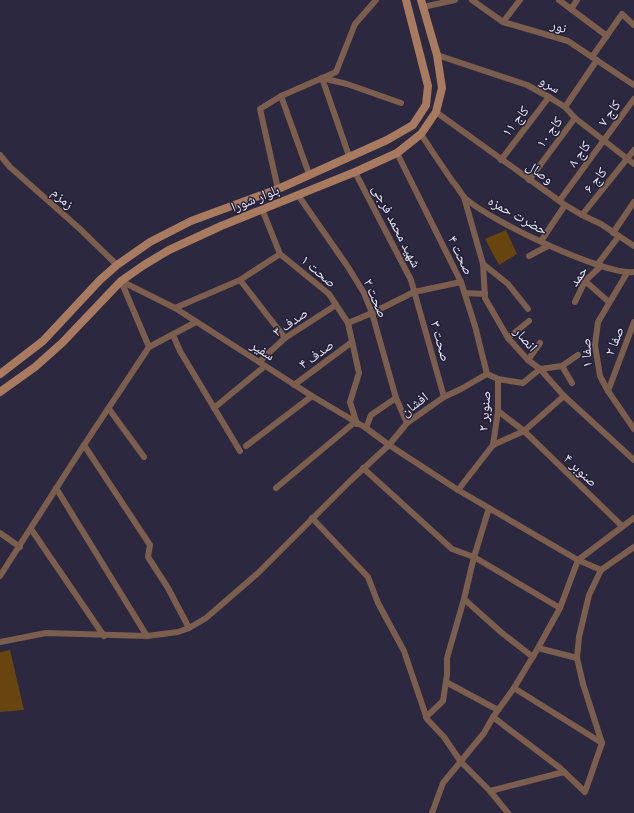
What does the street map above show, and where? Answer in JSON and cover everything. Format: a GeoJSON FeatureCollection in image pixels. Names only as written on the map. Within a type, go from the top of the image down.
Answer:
{"type":"FeatureCollection","features":[{"type":"Feature","properties":{"kind":"main road","name":"بلوار شورا"},"geometry":{"type":"LineString","coordinates":[[0,374],[43,341],[94,285],[118,265],[150,242],[191,221],[278,189],[387,140],[413,125],[426,105],[428,86],[406,0]]}},
{"type":"Feature","properties":{"kind":"main road","name":"بلوار شورا"},"geometry":{"type":"LineString","coordinates":[[0,392],[35,367],[62,343],[121,281],[144,264],[169,250],[221,226],[355,172],[397,153],[421,134],[436,112],[442,88],[437,55],[422,3]]}},
{"type":"Feature","properties":{"kind":"main road"},"geometry":{"type":"LineString","coordinates":[[262,194],[262,209]]}},
{"type":"Feature","properties":{"kind":"street"},"geometry":{"type":"LineString","coordinates":[[278,189],[260,109],[281,96],[336,72],[355,24],[376,0]]}},
{"type":"Feature","properties":{"kind":"street"},"geometry":{"type":"LineString","coordinates":[[422,3],[455,0]]}},
{"type":"Feature","properties":{"kind":"street","name":"نور"},"geometry":{"type":"LineString","coordinates":[[472,0],[503,22],[568,41],[634,85]]}},
{"type":"Feature","properties":{"kind":"street"},"geometry":{"type":"LineString","coordinates":[[503,22],[520,0]]}},
{"type":"Feature","properties":{"kind":"street"},"geometry":{"type":"LineString","coordinates":[[559,0],[607,36]]}},
{"type":"Feature","properties":{"kind":"street"},"geometry":{"type":"LineString","coordinates":[[570,9],[577,0]]}},
{"type":"Feature","properties":{"kind":"street"},"geometry":{"type":"LineString","coordinates":[[565,107],[607,36],[622,14],[634,25]]}},
{"type":"Feature","properties":{"kind":"street","name":"سرو"},"geometry":{"type":"LineString","coordinates":[[437,55],[527,85],[549,97],[565,107],[575,118],[634,164]]}},
{"type":"Feature","properties":{"kind":"street"},"geometry":{"type":"LineString","coordinates":[[322,78],[347,84],[401,103]]}},
{"type":"Feature","properties":{"kind":"street"},"geometry":{"type":"LineString","coordinates":[[322,78],[349,156]]}},
{"type":"Feature","properties":{"kind":"street"},"geometry":{"type":"LineString","coordinates":[[281,96],[309,174]]}},
{"type":"Feature","properties":{"kind":"street","name":"کاج ۱۱"},"geometry":{"type":"LineString","coordinates":[[500,160],[549,97]]}},
{"type":"Feature","properties":{"kind":"street","name":"کاج ۷"},"geometry":{"type":"LineString","coordinates":[[604,141],[634,99]]}},
{"type":"Feature","properties":{"kind":"street","name":"وصال"},"geometry":{"type":"LineString","coordinates":[[436,112],[500,160],[562,203],[601,224],[634,246]]}},
{"type":"Feature","properties":{"kind":"street","name":"کاج ۱۰"},"geometry":{"type":"LineString","coordinates":[[529,180],[575,118]]}},
{"type":"Feature","properties":{"kind":"street","name":"حضرت حمزه"},"geometry":{"type":"LineString","coordinates":[[421,134],[464,197],[494,218],[548,246],[599,265],[627,273],[634,272]]}},
{"type":"Feature","properties":{"kind":"street","name":"کاج ۸"},"geometry":{"type":"LineString","coordinates":[[540,241],[562,203],[604,141]]}},
{"type":"Feature","properties":{"kind":"street","name":"کاج ۶"},"geometry":{"type":"LineString","coordinates":[[582,215],[634,150]]}},
{"type":"Feature","properties":{"kind":"street","name":"صحت ۴"},"geometry":{"type":"LineString","coordinates":[[397,153],[461,282],[475,326],[487,374]]}},
{"type":"Feature","properties":{"kind":"street","name":"زمزم"},"geometry":{"type":"LineString","coordinates":[[0,155],[10,167],[118,265]]}},
{"type":"Feature","properties":{"kind":"street","name":"شهید محمد فرجی"},"geometry":{"type":"LineString","coordinates":[[355,172],[411,280],[414,292]]}},
{"type":"Feature","properties":{"kind":"street","name":"صحت ۲"},"geometry":{"type":"LineString","coordinates":[[298,195],[348,267],[364,293],[372,313],[396,398],[407,423]]}},
{"type":"Feature","properties":{"kind":"street","name":"انصار"},"geometry":{"type":"LineString","coordinates":[[464,197],[482,264],[485,298],[508,338],[528,360],[540,369],[564,396],[634,460]]}},
{"type":"Feature","properties":{"kind":"street"},"geometry":{"type":"LineString","coordinates":[[613,232],[634,202]]}},
{"type":"Feature","properties":{"kind":"street","name":"صحت ۱"},"geometry":{"type":"LineString","coordinates":[[262,209],[280,254],[329,294],[348,323],[360,373],[350,402],[356,423]]}},
{"type":"Feature","properties":{"kind":"street","name":"حمد"},"geometry":{"type":"LineString","coordinates":[[575,302],[585,281],[599,265],[619,236]]}},
{"type":"Feature","properties":{"kind":"street"},"geometry":{"type":"LineString","coordinates":[[529,256],[548,246]]}},
{"type":"Feature","properties":{"kind":"street"},"geometry":{"type":"LineString","coordinates":[[175,308],[240,280],[280,254]]}},
{"type":"Feature","properties":{"kind":"street"},"geometry":{"type":"LineString","coordinates":[[482,264],[508,284],[528,309]]}},
{"type":"Feature","properties":{"kind":"street","name":"صفا ۱"},"geometry":{"type":"LineString","coordinates":[[627,273],[598,322],[595,345],[600,376],[608,391],[634,427]]}},
{"type":"Feature","properties":{"kind":"street"},"geometry":{"type":"LineString","coordinates":[[240,280],[285,338]]}},
{"type":"Feature","properties":{"kind":"street"},"geometry":{"type":"LineString","coordinates":[[121,281],[149,347]]}},
{"type":"Feature","properties":{"kind":"street","name":"سفیر"},"geometry":{"type":"LineString","coordinates":[[121,281],[175,308],[294,385],[366,428],[389,445],[458,490],[578,560],[601,570]]}},
{"type":"Feature","properties":{"kind":"street"},"geometry":{"type":"LineString","coordinates":[[585,281],[609,302]]}},
{"type":"Feature","properties":{"kind":"street"},"geometry":{"type":"LineString","coordinates":[[348,323],[414,292],[461,282]]}},
{"type":"Feature","properties":{"kind":"street","name":"صحت ۳"},"geometry":{"type":"LineString","coordinates":[[414,292],[444,397]]}},
{"type":"Feature","properties":{"kind":"street"},"geometry":{"type":"LineString","coordinates":[[465,293],[485,294]]}},
{"type":"Feature","properties":{"kind":"street","name":"صدف ۳"},"geometry":{"type":"LineString","coordinates":[[214,408],[262,364],[285,338],[336,305]]}},
{"type":"Feature","properties":{"kind":"street"},"geometry":{"type":"LineString","coordinates":[[508,338],[529,321]]}},
{"type":"Feature","properties":{"kind":"street"},"geometry":{"type":"LineString","coordinates":[[0,576],[149,347],[196,322]]}},
{"type":"Feature","properties":{"kind":"street","name":"صفا ۲"},"geometry":{"type":"LineString","coordinates":[[608,391],[634,322]]}},
{"type":"Feature","properties":{"kind":"street"},"geometry":{"type":"LineString","coordinates":[[173,335],[180,351],[240,451]]}},
{"type":"Feature","properties":{"kind":"street","name":"صدف ۴"},"geometry":{"type":"LineString","coordinates":[[294,385],[352,342]]}},
{"type":"Feature","properties":{"kind":"street"},"geometry":{"type":"LineString","coordinates":[[528,360],[540,343]]}},
{"type":"Feature","properties":{"kind":"street"},"geometry":{"type":"LineString","coordinates":[[487,374],[498,378],[523,383],[540,369],[562,366],[578,354]]}},
{"type":"Feature","properties":{"kind":"street"},"geometry":{"type":"LineString","coordinates":[[562,366],[572,383]]}},
{"type":"Feature","properties":{"kind":"street","name":"افشان"},"geometry":{"type":"LineString","coordinates":[[0,642],[46,633],[104,636],[147,636],[178,632],[189,628],[206,618],[258,573],[363,468],[389,445],[407,423],[444,397],[487,374]]}},
{"type":"Feature","properties":{"kind":"street","name":"صنوبر ۲"},"geometry":{"type":"LineString","coordinates":[[493,444],[498,411],[498,378]]}},
{"type":"Feature","properties":{"kind":"street"},"geometry":{"type":"LineString","coordinates":[[246,446],[312,396]]}},
{"type":"Feature","properties":{"kind":"street"},"geometry":{"type":"LineString","coordinates":[[458,490],[493,444],[524,431],[564,396]]}},
{"type":"Feature","properties":{"kind":"street"},"geometry":{"type":"LineString","coordinates":[[366,428],[371,415],[396,398]]}},
{"type":"Feature","properties":{"kind":"street"},"geometry":{"type":"LineString","coordinates":[[108,409],[144,457]]}},
{"type":"Feature","properties":{"kind":"street","name":"صنوبر ۴"},"geometry":{"type":"LineString","coordinates":[[498,411],[524,431],[622,526]]}},
{"type":"Feature","properties":{"kind":"street"},"geometry":{"type":"LineString","coordinates":[[276,488],[356,423]]}},
{"type":"Feature","properties":{"kind":"street"},"geometry":{"type":"LineString","coordinates":[[84,445],[150,545],[148,557],[168,588],[189,628]]}},
{"type":"Feature","properties":{"kind":"street"},"geometry":{"type":"LineString","coordinates":[[363,468],[452,549],[474,557],[560,608]]}},
{"type":"Feature","properties":{"kind":"street"},"geometry":{"type":"LineString","coordinates":[[56,488],[147,636]]}},
{"type":"Feature","properties":{"kind":"street"},"geometry":{"type":"LineString","coordinates":[[426,717],[443,701],[446,682],[447,658],[474,557],[489,508]]}},
{"type":"Feature","properties":{"kind":"street"},"geometry":{"type":"LineString","coordinates":[[312,518],[368,577],[378,603],[404,651],[426,717],[444,737],[461,762],[490,791],[508,813]]}},
{"type":"Feature","properties":{"kind":"street"},"geometry":{"type":"LineString","coordinates":[[432,813],[444,783],[484,733],[533,657],[560,608],[578,560],[634,518]]}},
{"type":"Feature","properties":{"kind":"street"},"geometry":{"type":"LineString","coordinates":[[31,529],[104,636]]}},
{"type":"Feature","properties":{"kind":"street"},"geometry":{"type":"LineString","coordinates":[[0,533],[20,547]]}},
{"type":"Feature","properties":{"kind":"street"},"geometry":{"type":"LineString","coordinates":[[493,717],[564,772],[586,792],[602,743],[577,658],[579,637],[589,595],[601,570],[634,547]]}},
{"type":"Feature","properties":{"kind":"street"},"geometry":{"type":"LineString","coordinates":[[464,599],[502,633],[533,657]]}},
{"type":"Feature","properties":{"kind":"street"},"geometry":{"type":"LineString","coordinates":[[538,648],[577,658]]}},
{"type":"Feature","properties":{"kind":"street"},"geometry":{"type":"LineString","coordinates":[[446,682],[498,710]]}},
{"type":"Feature","properties":{"kind":"street"},"geometry":{"type":"LineString","coordinates":[[514,688],[602,743]]}},
{"type":"Feature","properties":{"kind":"street"},"geometry":{"type":"LineString","coordinates":[[490,791],[564,772]]}},
{"type":"Feature","properties":{"kind":"building"},"geometry":{"type":"Polygon","coordinates":[[[506,230],[517,254],[499,265],[485,239],[506,230]]]}},
{"type":"Feature","properties":{"kind":"building"},"geometry":{"type":"Polygon","coordinates":[[[10,650],[24,710],[0,712],[0,652],[10,650]]]}}]}
